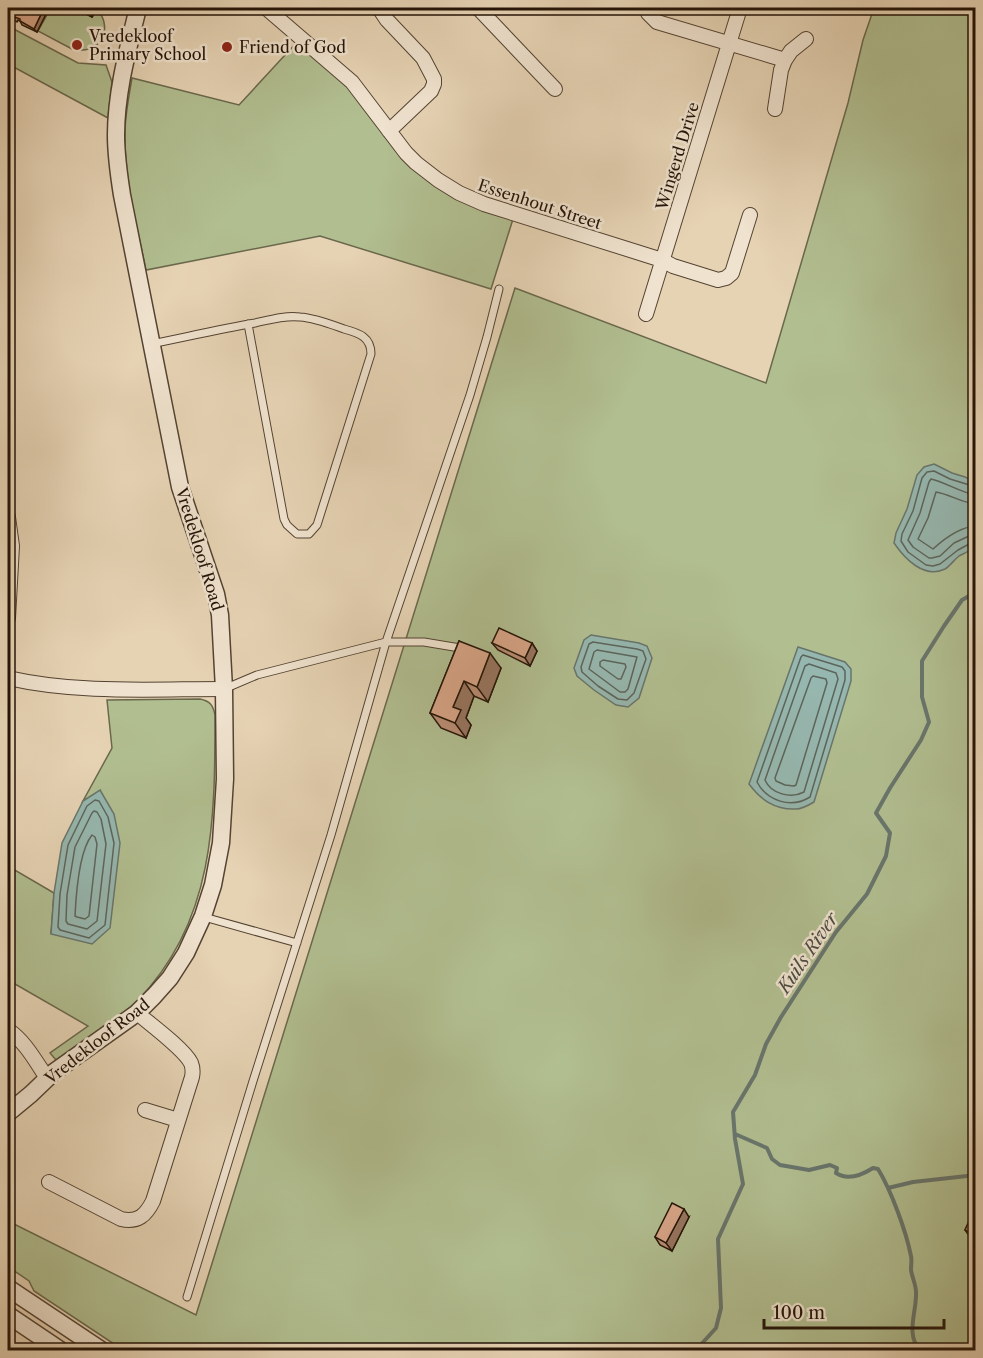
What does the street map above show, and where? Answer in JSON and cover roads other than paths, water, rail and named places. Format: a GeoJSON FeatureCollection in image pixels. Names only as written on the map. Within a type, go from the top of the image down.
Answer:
{"type":"FeatureCollection","features":[{"type":"Feature","properties":{"kind":"street","name":"Vredekloof Road"},"geometry":{"type":"LineString","coordinates":[[8,1113],[47,1078],[137,1013],[176,971],[203,916],[213,885],[221,843],[225,779],[220,615],[216,594],[180,487],[119,179],[116,145],[119,95],[138,8]]}},
{"type":"Feature","properties":{"kind":"street","name":"Essenhout Street"},"geometry":{"type":"LineString","coordinates":[[266,8],[352,82],[406,153],[421,167],[471,199],[714,279],[726,278],[734,269],[750,215]]}},
{"type":"Feature","properties":{"kind":"street"},"geometry":{"type":"LineString","coordinates":[[379,8],[387,20],[423,58],[434,79],[431,91],[389,131]]}},
{"type":"Feature","properties":{"kind":"street"},"geometry":{"type":"LineString","coordinates":[[478,8],[555,88]]}},
{"type":"Feature","properties":{"kind":"street"},"geometry":{"type":"LineString","coordinates":[[647,8],[648,13],[657,22],[785,60]]}},
{"type":"Feature","properties":{"kind":"street","name":"Wingerd Drive"},"geometry":{"type":"LineString","coordinates":[[646,314],[740,8]]}},
{"type":"Feature","properties":{"kind":"street"},"geometry":{"type":"LineString","coordinates":[[776,109],[781,70],[785,60],[790,51],[806,39]]}},
{"type":"Feature","properties":{"kind":"street"},"geometry":{"type":"LineString","coordinates":[[8,517],[12,546],[8,618]]}},
{"type":"Feature","properties":{"kind":"street"},"geometry":{"type":"LineString","coordinates":[[8,678],[93,690],[224,689]]}},
{"type":"Feature","properties":{"kind":"street"},"geometry":{"type":"LineString","coordinates":[[49,1182],[121,1220],[137,1220],[144,1216],[153,1201],[193,1070],[184,1053],[137,1013]]}},
{"type":"Feature","properties":{"kind":"street"},"geometry":{"type":"LineString","coordinates":[[8,1030],[24,1045],[47,1078]]}},
{"type":"Feature","properties":{"kind":"street","name":"Vredekloof Road"},"geometry":{"type":"LineString","coordinates":[[8,1128],[31,1094]]}},
{"type":"Feature","properties":{"kind":"street"},"geometry":{"type":"LineString","coordinates":[[145,1110],[178,1120]]}},
{"type":"Feature","properties":{"kind":"street"},"geometry":{"type":"LineString","coordinates":[[8,1288],[101,1350]]}},
{"type":"Feature","properties":{"kind":"street"},"geometry":{"type":"LineString","coordinates":[[8,1315],[60,1350]]}},
{"type":"Feature","properties":{"kind":"lane"},"geometry":{"type":"LineString","coordinates":[[187,1297],[331,835],[386,642],[470,395],[499,289]]}},
{"type":"Feature","properties":{"kind":"lane"},"geometry":{"type":"LineString","coordinates":[[151,344],[248,324],[299,316],[357,332],[369,342],[371,354],[317,525],[309,534],[297,534],[284,519],[248,324]]}},
{"type":"Feature","properties":{"kind":"lane"},"geometry":{"type":"LineString","coordinates":[[224,689],[257,675],[386,642],[424,642],[472,651]]}},
{"type":"Feature","properties":{"kind":"lane"},"geometry":{"type":"LineString","coordinates":[[203,916],[297,943]]}},
{"type":"Feature","properties":{"kind":"water"},"geometry":{"type":"Polygon","coordinates":[[[934,464],[975,482],[976,546],[959,556],[945,569],[930,571],[909,561],[894,543],[917,475],[924,467],[934,464]]]}},
{"type":"Feature","properties":{"kind":"water"},"geometry":{"type":"Polygon","coordinates":[[[591,635],[647,646],[652,658],[639,698],[628,707],[616,705],[577,676],[574,668],[584,640],[591,635]]]}},
{"type":"Feature","properties":{"kind":"water"},"geometry":{"type":"Polygon","coordinates":[[[798,647],[845,662],[851,669],[851,681],[814,802],[801,808],[788,809],[769,803],[749,784],[798,647]]]}},
{"type":"Feature","properties":{"kind":"water"},"geometry":{"type":"Polygon","coordinates":[[[100,790],[114,814],[120,843],[110,928],[92,944],[51,934],[54,893],[62,843],[83,801],[100,790]]]}},
{"type":"Feature","properties":{"kind":"waterway","name":"Kuils River"},"geometry":{"type":"LineString","coordinates":[[696,1350],[716,1328],[721,1308],[718,1239],[743,1184],[733,1112],[755,1075],[766,1044],[781,1017],[836,932],[867,894],[886,856],[890,833],[876,813],[921,740],[929,722],[922,697],[922,661],[962,600],[976,592]]}},
{"type":"Feature","properties":{"kind":"waterway"},"geometry":{"type":"LineString","coordinates":[[735,1134],[767,1148],[772,1159],[780,1165],[809,1170],[830,1165],[837,1168],[836,1173],[845,1177],[860,1175],[873,1168],[878,1169],[893,1199],[909,1246],[916,1292],[912,1330],[920,1350]]}},
{"type":"Feature","properties":{"kind":"waterway"},"geometry":{"type":"LineString","coordinates":[[888,1188],[913,1182],[976,1175]]}},
{"type":"Feature","properties":{"kind":"place","name":"Vredekloof Primary School"},"geometry":{"type":"Point","coordinates":[77,45]}},
{"type":"Feature","properties":{"kind":"place","name":"Friend of God"},"geometry":{"type":"Point","coordinates":[227,47]}}]}
